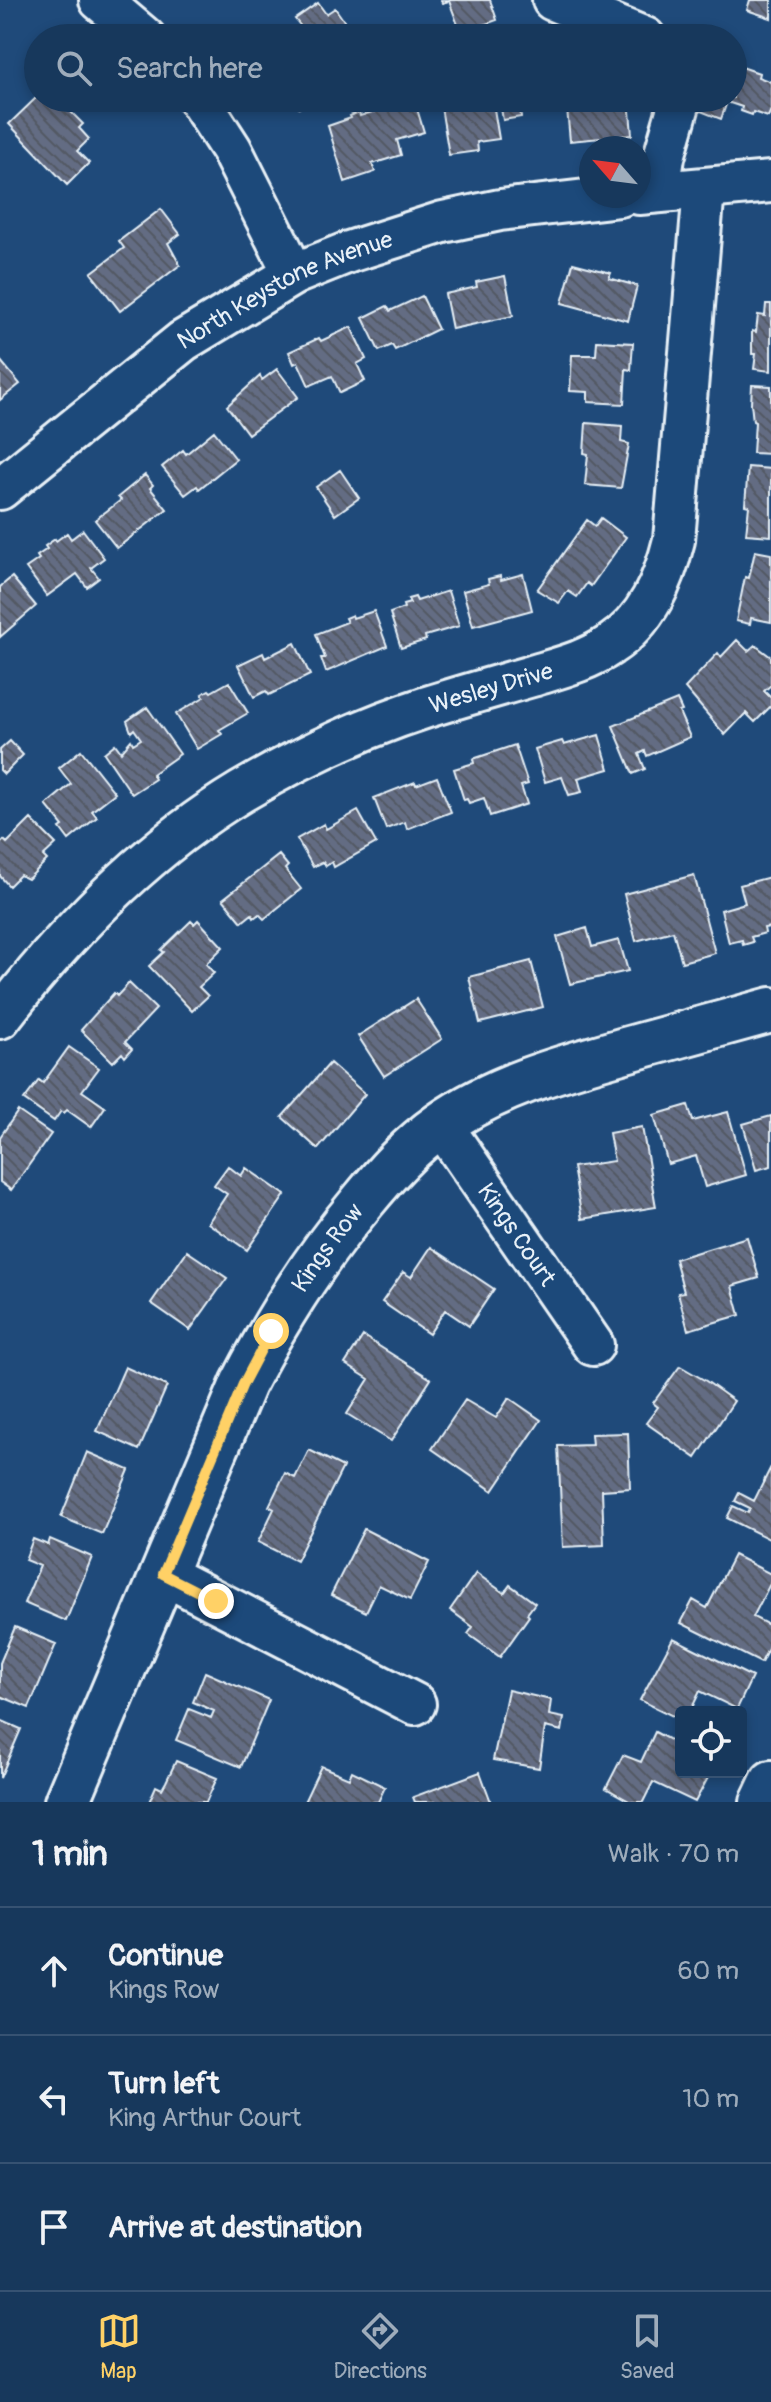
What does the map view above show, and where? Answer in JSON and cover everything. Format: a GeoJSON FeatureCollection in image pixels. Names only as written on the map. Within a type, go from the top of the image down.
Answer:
{"type":"FeatureCollection","features":[{"type":"Feature","properties":{"kind":"main road","name":"Kings Row"},"geometry":{"type":"LineString","coordinates":[[67,1802],[243,1384],[302,1279],[383,1177],[441,1124],[489,1096],[572,1065],[771,1010]]}},
{"type":"Feature","properties":{"kind":"street"},"geometry":{"type":"LineString","coordinates":[[100,0],[128,24]]}},
{"type":"Feature","properties":{"kind":"street"},"geometry":{"type":"LineString","coordinates":[[553,0],[611,24]]}},
{"type":"Feature","properties":{"kind":"street"},"geometry":{"type":"LineString","coordinates":[[207,112],[231,149],[294,274]]}},
{"type":"Feature","properties":{"kind":"street"},"geometry":{"type":"LineString","coordinates":[[651,188],[677,112]]}},
{"type":"Feature","properties":{"kind":"street"},"geometry":{"type":"LineString","coordinates":[[651,193],[771,182]]}},
{"type":"Feature","properties":{"kind":"street","name":"Wesley Drive"},"geometry":{"type":"LineString","coordinates":[[0,1018],[39,968],[129,876],[185,830],[239,793],[300,759],[362,730],[574,663],[611,645],[637,621],[654,598],[674,540],[704,189]]}},
{"type":"Feature","properties":{"kind":"street","name":"North Keystone Avenue"},"geometry":{"type":"LineString","coordinates":[[0,489],[183,341],[294,274],[349,252],[443,222],[500,210],[579,201]]}},
{"type":"Feature","properties":{"kind":"street","name":"Kings Court"},"geometry":{"type":"LineString","coordinates":[[441,1124],[593,1345]]}},
{"type":"Feature","properties":{"kind":"street"},"geometry":{"type":"LineString","coordinates":[[163,1574],[415,1704]]}},
{"type":"Feature","properties":{"kind":"street"},"geometry":{"type":"LineString","coordinates":[[761,1802],[771,1781]]}},
{"type":"Feature","properties":{"kind":"building"},"geometry":{"type":"Polygon","coordinates":[[[441,0],[490,0],[497,20],[486,24],[458,24],[449,1],[442,3],[441,0]]]}},
{"type":"Feature","properties":{"kind":"building"},"geometry":{"type":"Polygon","coordinates":[[[750,0],[771,0],[771,18],[747,10],[750,0]]]}},
{"type":"Feature","properties":{"kind":"building"},"geometry":{"type":"Polygon","coordinates":[[[318,3],[326,14],[335,8],[346,24],[299,24],[295,19],[318,3]]]}},
{"type":"Feature","properties":{"kind":"building"},"geometry":{"type":"Polygon","coordinates":[[[747,69],[771,82],[768,117],[753,112],[752,115],[744,112],[747,112],[747,69]]]}},
{"type":"Feature","properties":{"kind":"building"},"geometry":{"type":"Polygon","coordinates":[[[24,110],[24,112],[71,112],[83,124],[79,128],[89,139],[77,151],[89,163],[67,185],[9,124],[24,110]]]}},
{"type":"Feature","properties":{"kind":"building"},"geometry":{"type":"Polygon","coordinates":[[[359,112],[360,116],[373,112],[418,112],[424,132],[397,140],[401,155],[372,164],[375,172],[345,182],[328,126],[359,112]]]}},
{"type":"Feature","properties":{"kind":"building"},"geometry":{"type":"Polygon","coordinates":[[[442,112],[494,112],[499,139],[477,142],[478,151],[449,155],[442,112]]]}},
{"type":"Feature","properties":{"kind":"building"},"geometry":{"type":"Polygon","coordinates":[[[502,112],[520,112],[521,117],[503,120],[502,112]]]}},
{"type":"Feature","properties":{"kind":"building"},"geometry":{"type":"Polygon","coordinates":[[[567,112],[630,112],[632,135],[579,136],[579,140],[570,141],[567,112]]]}},
{"type":"Feature","properties":{"kind":"building"},"geometry":{"type":"Polygon","coordinates":[[[703,112],[723,112],[721,119],[703,112]]]}},
{"type":"Feature","properties":{"kind":"building"},"geometry":{"type":"Polygon","coordinates":[[[161,209],[180,234],[168,243],[180,265],[120,311],[91,273],[124,248],[119,241],[161,209]]]}},
{"type":"Feature","properties":{"kind":"building"},"geometry":{"type":"Polygon","coordinates":[[[573,263],[611,273],[609,278],[637,286],[628,321],[562,303],[573,263]]]}},
{"type":"Feature","properties":{"kind":"building"},"geometry":{"type":"Polygon","coordinates":[[[505,276],[513,316],[452,329],[445,294],[477,287],[476,282],[505,276]]]}},
{"type":"Feature","properties":{"kind":"building"},"geometry":{"type":"Polygon","coordinates":[[[422,296],[438,329],[395,350],[392,345],[379,351],[363,318],[387,306],[390,311],[422,296]]]}},
{"type":"Feature","properties":{"kind":"building"},"geometry":{"type":"Polygon","coordinates":[[[766,304],[771,304],[771,371],[754,369],[756,354],[752,354],[752,331],[756,332],[758,315],[765,316],[766,304]]]}},
{"type":"Feature","properties":{"kind":"building"},"geometry":{"type":"Polygon","coordinates":[[[351,327],[366,359],[357,364],[365,381],[340,393],[332,376],[309,386],[298,362],[294,364],[289,352],[351,327]]]}},
{"type":"Feature","properties":{"kind":"building"},"geometry":{"type":"Polygon","coordinates":[[[597,341],[633,343],[631,370],[626,369],[624,404],[588,402],[588,392],[570,391],[572,355],[596,355],[597,341]]]}},
{"type":"Feature","properties":{"kind":"building"},"geometry":{"type":"Polygon","coordinates":[[[0,360],[20,384],[0,400],[0,360]]]}},
{"type":"Feature","properties":{"kind":"building"},"geometry":{"type":"Polygon","coordinates":[[[277,369],[298,397],[248,434],[227,406],[260,376],[262,380],[277,369]]]}},
{"type":"Feature","properties":{"kind":"building"},"geometry":{"type":"Polygon","coordinates":[[[752,385],[771,386],[771,454],[753,453],[755,422],[751,403],[752,385]]]}},
{"type":"Feature","properties":{"kind":"building"},"geometry":{"type":"Polygon","coordinates":[[[586,423],[622,426],[621,442],[629,444],[621,488],[585,485],[588,454],[584,453],[586,423]]]}},
{"type":"Feature","properties":{"kind":"building"},"geometry":{"type":"Polygon","coordinates":[[[214,431],[236,459],[199,489],[197,486],[185,495],[162,467],[183,450],[186,454],[214,431]]]}},
{"type":"Feature","properties":{"kind":"building"},"geometry":{"type":"Polygon","coordinates":[[[748,467],[771,469],[771,536],[746,534],[748,467]]]}},
{"type":"Feature","properties":{"kind":"building"},"geometry":{"type":"Polygon","coordinates":[[[340,470],[359,498],[335,515],[316,487],[340,470]]]}},
{"type":"Feature","properties":{"kind":"building"},"geometry":{"type":"Polygon","coordinates":[[[145,475],[153,485],[150,488],[167,509],[117,548],[95,520],[121,500],[118,497],[145,475]]]}},
{"type":"Feature","properties":{"kind":"building"},"geometry":{"type":"Polygon","coordinates":[[[601,518],[626,537],[591,586],[587,583],[577,597],[568,591],[559,603],[537,590],[587,520],[595,526],[601,518]]]}},
{"type":"Feature","properties":{"kind":"building"},"geometry":{"type":"Polygon","coordinates":[[[83,530],[104,558],[91,568],[99,578],[87,587],[77,574],[47,596],[26,568],[39,559],[37,556],[47,549],[45,546],[55,539],[67,533],[71,539],[83,530]]]}},
{"type":"Feature","properties":{"kind":"building"},"geometry":{"type":"Polygon","coordinates":[[[755,551],[771,554],[771,622],[751,618],[750,624],[736,621],[745,577],[749,578],[755,551]]]}},
{"type":"Feature","properties":{"kind":"building"},"geometry":{"type":"Polygon","coordinates":[[[523,574],[532,610],[473,626],[463,591],[489,584],[488,579],[500,576],[501,580],[523,574]]]}},
{"type":"Feature","properties":{"kind":"building"},"geometry":{"type":"Polygon","coordinates":[[[12,577],[36,606],[0,637],[0,587],[12,577]]]}},
{"type":"Feature","properties":{"kind":"building"},"geometry":{"type":"Polygon","coordinates":[[[448,591],[459,626],[425,636],[426,640],[401,648],[390,613],[404,608],[403,605],[410,603],[408,599],[415,597],[417,601],[448,591]]]}},
{"type":"Feature","properties":{"kind":"building"},"geometry":{"type":"Polygon","coordinates":[[[374,611],[387,646],[326,672],[321,658],[325,658],[316,634],[347,622],[345,618],[352,615],[353,618],[374,611]]]}},
{"type":"Feature","properties":{"kind":"building"},"geometry":{"type":"Polygon","coordinates":[[[737,640],[748,651],[755,645],[771,657],[771,685],[764,691],[771,698],[771,706],[755,722],[746,713],[725,735],[685,688],[718,653],[721,657],[737,640]]]}},
{"type":"Feature","properties":{"kind":"building"},"geometry":{"type":"Polygon","coordinates":[[[295,643],[310,675],[269,695],[266,691],[254,697],[238,665],[263,653],[265,658],[295,643]]]}},
{"type":"Feature","properties":{"kind":"building"},"geometry":{"type":"Polygon","coordinates":[[[229,682],[248,713],[219,730],[222,734],[197,749],[176,714],[204,697],[202,694],[229,682]]]}},
{"type":"Feature","properties":{"kind":"building"},"geometry":{"type":"Polygon","coordinates":[[[677,700],[690,737],[647,756],[645,751],[639,754],[645,769],[633,774],[613,726],[677,700]]]}},
{"type":"Feature","properties":{"kind":"building"},"geometry":{"type":"Polygon","coordinates":[[[147,707],[180,754],[152,774],[155,779],[132,794],[104,753],[115,744],[121,752],[131,740],[133,744],[141,739],[134,729],[131,732],[127,721],[147,707]]]}},
{"type":"Feature","properties":{"kind":"building"},"geometry":{"type":"Polygon","coordinates":[[[599,735],[609,769],[578,778],[582,792],[569,795],[562,777],[545,782],[535,749],[599,735]]]}},
{"type":"Feature","properties":{"kind":"building"},"geometry":{"type":"Polygon","coordinates":[[[10,741],[23,755],[4,774],[0,770],[0,750],[10,741]]]}},
{"type":"Feature","properties":{"kind":"building"},"geometry":{"type":"Polygon","coordinates":[[[515,745],[528,784],[521,786],[527,804],[490,816],[484,798],[469,803],[467,799],[464,800],[454,769],[515,745]]]}},
{"type":"Feature","properties":{"kind":"building"},"geometry":{"type":"Polygon","coordinates":[[[81,750],[115,793],[92,811],[97,817],[69,840],[60,828],[63,826],[46,805],[71,784],[59,768],[81,750]]]}},
{"type":"Feature","properties":{"kind":"building"},"geometry":{"type":"Polygon","coordinates":[[[437,777],[451,812],[407,829],[405,822],[386,829],[374,798],[437,777]]]}},
{"type":"Feature","properties":{"kind":"building"},"geometry":{"type":"Polygon","coordinates":[[[358,811],[376,843],[334,867],[332,862],[326,866],[323,862],[313,867],[297,839],[324,824],[326,829],[358,811]]]}},
{"type":"Feature","properties":{"kind":"building"},"geometry":{"type":"Polygon","coordinates":[[[31,819],[56,844],[43,856],[47,860],[28,879],[20,875],[9,886],[0,876],[0,844],[4,840],[7,843],[31,819]]]}},
{"type":"Feature","properties":{"kind":"building"},"geometry":{"type":"Polygon","coordinates":[[[279,855],[288,866],[285,869],[301,889],[264,919],[259,914],[254,918],[252,914],[242,922],[223,899],[279,855]]]}},
{"type":"Feature","properties":{"kind":"building"},"geometry":{"type":"Polygon","coordinates":[[[694,875],[715,953],[682,962],[673,931],[636,941],[624,894],[694,875]]]}},
{"type":"Feature","properties":{"kind":"building"},"geometry":{"type":"Polygon","coordinates":[[[770,877],[771,927],[764,928],[765,933],[751,937],[753,942],[743,945],[742,940],[729,943],[721,910],[745,903],[740,885],[770,877]]]}},
{"type":"Feature","properties":{"kind":"building"},"geometry":{"type":"Polygon","coordinates":[[[198,920],[223,947],[206,964],[214,973],[199,987],[208,996],[192,1011],[149,966],[191,921],[194,924],[198,920]]]}},
{"type":"Feature","properties":{"kind":"building"},"geometry":{"type":"Polygon","coordinates":[[[587,928],[592,947],[619,940],[628,971],[570,984],[557,937],[587,928]]]}},
{"type":"Feature","properties":{"kind":"building"},"geometry":{"type":"Polygon","coordinates":[[[531,961],[543,1007],[480,1023],[469,977],[531,961]]]}},
{"type":"Feature","properties":{"kind":"building"},"geometry":{"type":"Polygon","coordinates":[[[129,983],[156,1009],[125,1042],[132,1049],[125,1057],[122,1053],[113,1062],[81,1030],[114,993],[117,996],[129,983]]]}},
{"type":"Feature","properties":{"kind":"building"},"geometry":{"type":"Polygon","coordinates":[[[416,999],[442,1039],[384,1076],[358,1036],[416,999]]]}},
{"type":"Feature","properties":{"kind":"building"},"geometry":{"type":"Polygon","coordinates":[[[69,1047],[99,1068],[82,1091],[105,1107],[91,1127],[67,1110],[64,1113],[61,1111],[54,1121],[24,1100],[39,1080],[43,1083],[69,1047]]]}},
{"type":"Feature","properties":{"kind":"building"},"geometry":{"type":"Polygon","coordinates":[[[330,1063],[365,1094],[318,1149],[282,1117],[330,1063]]]}},
{"type":"Feature","properties":{"kind":"building"},"geometry":{"type":"Polygon","coordinates":[[[688,1105],[693,1121],[728,1112],[746,1175],[705,1187],[696,1156],[668,1164],[654,1115],[688,1105]]]}},
{"type":"Feature","properties":{"kind":"building"},"geometry":{"type":"Polygon","coordinates":[[[18,1111],[51,1134],[11,1190],[0,1182],[0,1137],[18,1111]]]}},
{"type":"Feature","properties":{"kind":"building"},"geometry":{"type":"Polygon","coordinates":[[[771,1116],[771,1166],[756,1170],[743,1124],[771,1116]]]}},
{"type":"Feature","properties":{"kind":"building"},"geometry":{"type":"Polygon","coordinates":[[[642,1127],[656,1207],[582,1219],[573,1167],[614,1161],[609,1133],[642,1127]]]}},
{"type":"Feature","properties":{"kind":"building"},"geometry":{"type":"Polygon","coordinates":[[[228,1166],[241,1176],[246,1168],[285,1195],[247,1250],[208,1223],[227,1194],[214,1185],[228,1166]]]}},
{"type":"Feature","properties":{"kind":"building"},"geometry":{"type":"Polygon","coordinates":[[[747,1237],[759,1278],[732,1286],[740,1315],[688,1330],[678,1293],[684,1292],[675,1259],[747,1237]]]}},
{"type":"Feature","properties":{"kind":"building"},"geometry":{"type":"Polygon","coordinates":[[[431,1247],[494,1289],[469,1326],[445,1310],[429,1334],[382,1302],[403,1272],[411,1277],[431,1247]]]}},
{"type":"Feature","properties":{"kind":"building"},"geometry":{"type":"Polygon","coordinates":[[[187,1251],[227,1278],[190,1330],[151,1303],[187,1251]]]}},
{"type":"Feature","properties":{"kind":"building"},"geometry":{"type":"Polygon","coordinates":[[[363,1336],[431,1379],[391,1441],[347,1414],[369,1379],[345,1364],[363,1336]]]}},
{"type":"Feature","properties":{"kind":"building"},"geometry":{"type":"Polygon","coordinates":[[[680,1366],[734,1401],[696,1458],[646,1423],[658,1407],[653,1403],[680,1366]]]}},
{"type":"Feature","properties":{"kind":"building"},"geometry":{"type":"Polygon","coordinates":[[[125,1367],[167,1386],[139,1450],[97,1431],[125,1367]]]}},
{"type":"Feature","properties":{"kind":"building"},"geometry":{"type":"Polygon","coordinates":[[[509,1398],[541,1420],[493,1491],[432,1449],[465,1400],[496,1418],[509,1398]]]}},
{"type":"Feature","properties":{"kind":"building"},"geometry":{"type":"Polygon","coordinates":[[[628,1433],[630,1488],[602,1490],[604,1545],[563,1547],[558,1446],[592,1445],[591,1434],[628,1433]]]}},
{"type":"Feature","properties":{"kind":"building"},"geometry":{"type":"Polygon","coordinates":[[[309,1450],[343,1467],[296,1561],[258,1542],[274,1509],[269,1506],[285,1473],[295,1478],[309,1450]]]}},
{"type":"Feature","properties":{"kind":"building"},"geometry":{"type":"Polygon","coordinates":[[[87,1452],[129,1470],[102,1534],[61,1517],[87,1452]]]}},
{"type":"Feature","properties":{"kind":"building"},"geometry":{"type":"Polygon","coordinates":[[[771,1467],[771,1540],[727,1518],[733,1506],[748,1513],[750,1508],[735,1501],[739,1493],[754,1501],[771,1467]]]}},
{"type":"Feature","properties":{"kind":"building"},"geometry":{"type":"Polygon","coordinates":[[[364,1529],[429,1562],[410,1600],[379,1585],[366,1612],[331,1595],[364,1529]]]}},
{"type":"Feature","properties":{"kind":"building"},"geometry":{"type":"Polygon","coordinates":[[[33,1539],[48,1545],[50,1539],[92,1557],[66,1621],[24,1603],[40,1566],[25,1560],[33,1539]]]}},
{"type":"Feature","properties":{"kind":"building"},"geometry":{"type":"Polygon","coordinates":[[[734,1555],[771,1574],[771,1582],[753,1617],[771,1626],[771,1643],[761,1663],[681,1623],[693,1600],[707,1608],[734,1555]]]}},
{"type":"Feature","properties":{"kind":"building"},"geometry":{"type":"Polygon","coordinates":[[[476,1573],[504,1593],[510,1585],[535,1603],[500,1657],[468,1634],[473,1627],[450,1610],[476,1573]]]}},
{"type":"Feature","properties":{"kind":"building"},"geometry":{"type":"Polygon","coordinates":[[[15,1627],[56,1644],[29,1708],[0,1696],[0,1663],[15,1627]]]}},
{"type":"Feature","properties":{"kind":"building"},"geometry":{"type":"Polygon","coordinates":[[[673,1638],[752,1677],[738,1706],[731,1706],[700,1691],[693,1706],[675,1706],[675,1717],[640,1700],[673,1638]]]}},
{"type":"Feature","properties":{"kind":"building"},"geometry":{"type":"Polygon","coordinates":[[[205,1672],[269,1700],[241,1767],[176,1740],[189,1709],[211,1718],[214,1711],[193,1702],[205,1672]]]}},
{"type":"Feature","properties":{"kind":"building"},"geometry":{"type":"Polygon","coordinates":[[[508,1690],[551,1700],[549,1715],[564,1718],[562,1731],[545,1727],[539,1768],[493,1760],[508,1690]]]}},
{"type":"Feature","properties":{"kind":"building"},"geometry":{"type":"Polygon","coordinates":[[[0,1720],[21,1729],[0,1778],[0,1720]]]}},
{"type":"Feature","properties":{"kind":"building"},"geometry":{"type":"Polygon","coordinates":[[[655,1732],[675,1743],[675,1778],[708,1778],[695,1802],[653,1782],[643,1802],[631,1802],[606,1788],[623,1755],[641,1762],[655,1732]]]}},
{"type":"Feature","properties":{"kind":"building"},"geometry":{"type":"Polygon","coordinates":[[[176,1761],[217,1778],[206,1802],[149,1802],[156,1786],[162,1789],[176,1761]]]}},
{"type":"Feature","properties":{"kind":"building"},"geometry":{"type":"Polygon","coordinates":[[[321,1766],[349,1778],[352,1771],[385,1787],[378,1802],[304,1802],[321,1766]]]}},
{"type":"Feature","properties":{"kind":"building"},"geometry":{"type":"Polygon","coordinates":[[[480,1772],[491,1802],[415,1802],[413,1797],[480,1772]]]}},
{"type":"Feature","properties":{"kind":"route"},"geometry":{"type":"LineString","coordinates":[[216,1601],[163,1574],[243,1384],[271,1331]]}}]}
